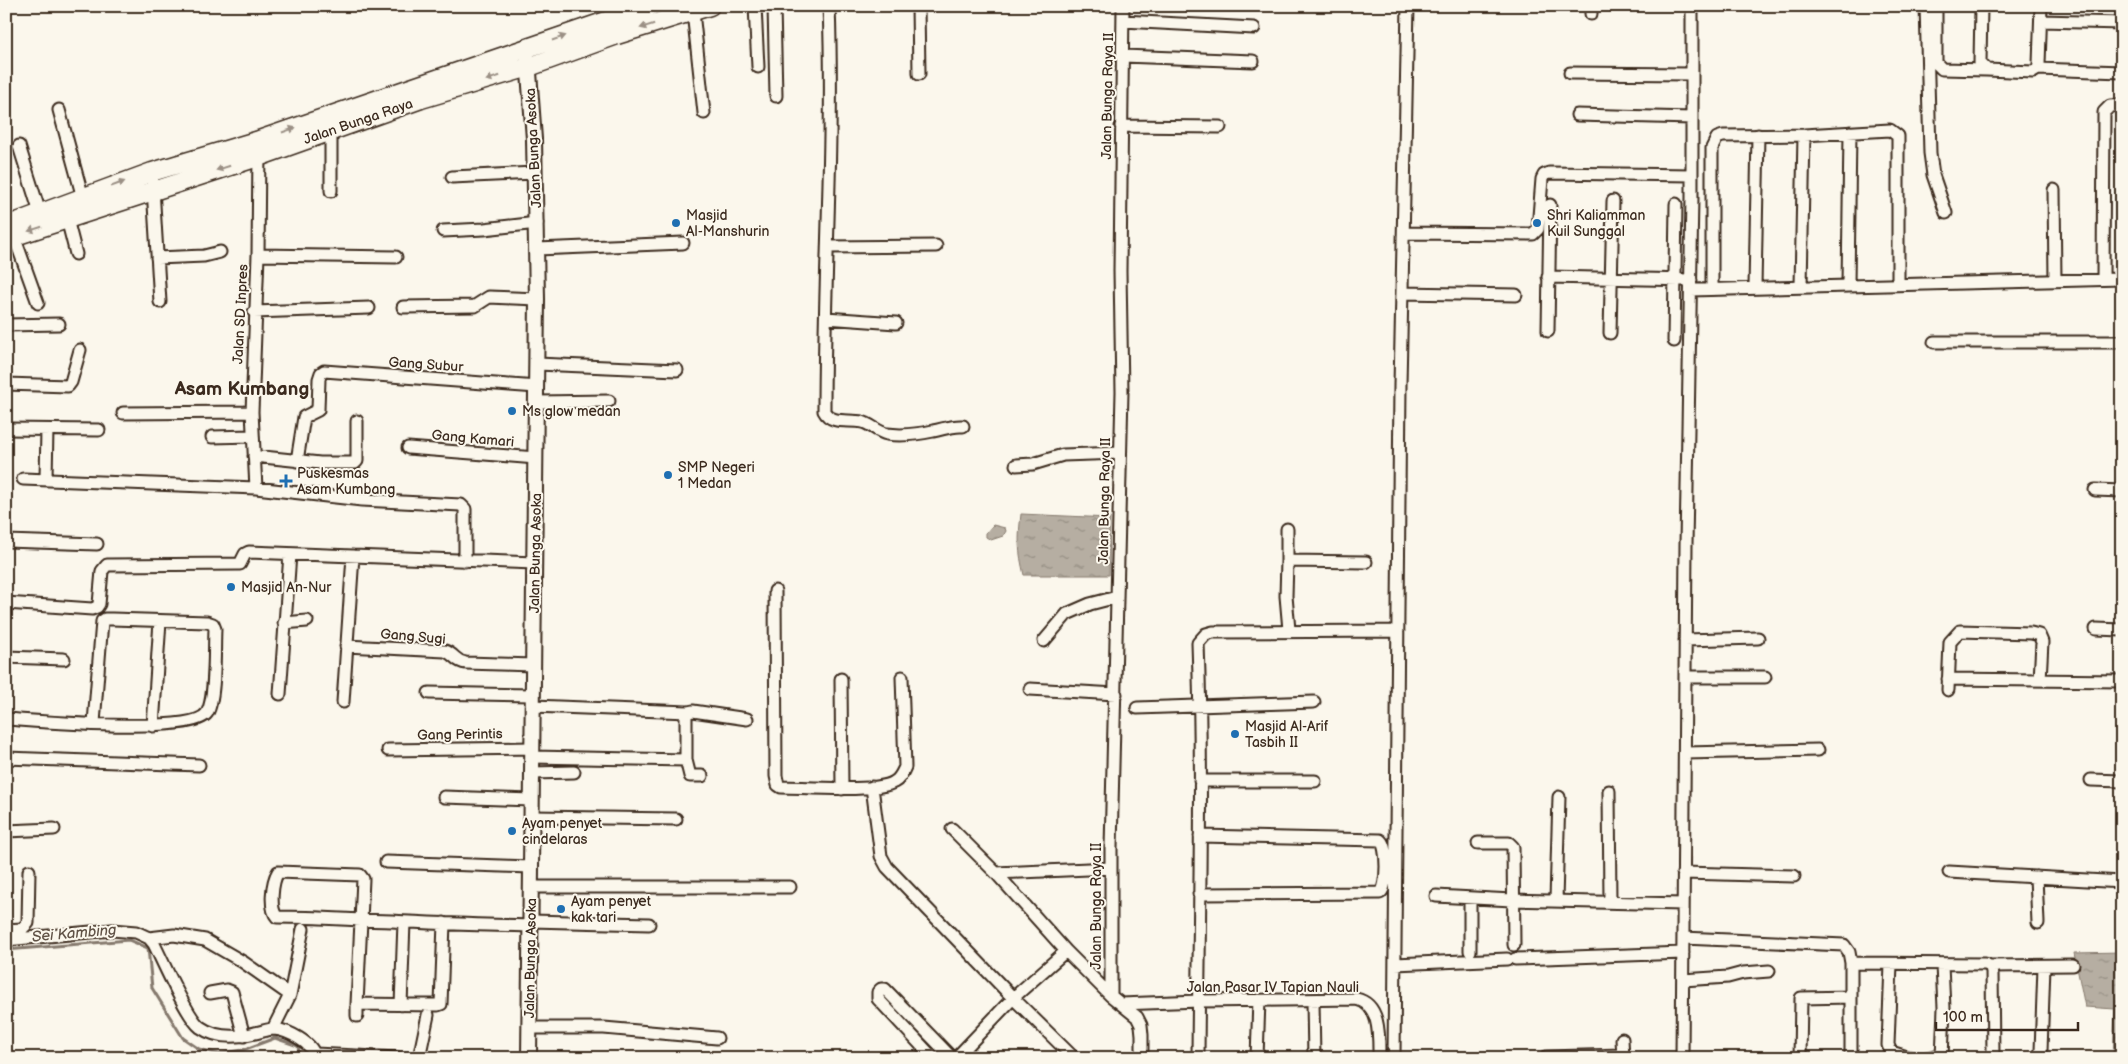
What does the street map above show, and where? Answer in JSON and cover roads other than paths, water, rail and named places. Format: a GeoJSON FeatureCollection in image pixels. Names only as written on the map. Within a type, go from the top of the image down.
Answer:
{"type":"FeatureCollection","features":[{"type":"Feature","properties":{"kind":"main road","name":"Jalan Bunga Raya"},"geometry":{"type":"LineString","coordinates":[[9,234],[67,219],[153,190],[259,148],[650,6]]}},
{"type":"Feature","properties":{"kind":"main road","name":"Jalan Bunga Raya"},"geometry":{"type":"LineString","coordinates":[[9,234],[40,213],[152,172],[330,130],[421,99],[529,67],[710,6]]}},
{"type":"Feature","properties":{"kind":"street"},"geometry":{"type":"LineString","coordinates":[[755,6],[758,67]]}},
{"type":"Feature","properties":{"kind":"street"},"geometry":{"type":"LineString","coordinates":[[774,6],[776,96]]}},
{"type":"Feature","properties":{"kind":"street"},"geometry":{"type":"LineString","coordinates":[[829,6],[832,80],[824,411],[828,418],[864,423],[874,430],[891,434],[924,433],[951,425],[963,426]]}},
{"type":"Feature","properties":{"kind":"street"},"geometry":{"type":"LineString","coordinates":[[918,6],[919,74]]}},
{"type":"Feature","properties":{"kind":"street","name":"Jalan Bunga Raya II"},"geometry":{"type":"LineString","coordinates":[[1111,996],[1111,868],[1120,453],[1123,6]]}},
{"type":"Feature","properties":{"kind":"street"},"geometry":{"type":"LineString","coordinates":[[1394,1058],[1402,293],[1408,6]]}},
{"type":"Feature","properties":{"kind":"street"},"geometry":{"type":"LineString","coordinates":[[1682,1058],[1685,640],[1691,285],[1692,6]]}},
{"type":"Feature","properties":{"kind":"street"},"geometry":{"type":"LineString","coordinates":[[1926,6],[1932,175],[1946,213]]}},
{"type":"Feature","properties":{"kind":"street"},"geometry":{"type":"LineString","coordinates":[[1936,6],[1936,63],[1942,69],[2033,72],[2038,69],[2122,72]]}},
{"type":"Feature","properties":{"kind":"street"},"geometry":{"type":"LineString","coordinates":[[1982,6],[1980,63],[1987,70]]}},
{"type":"Feature","properties":{"kind":"street"},"geometry":{"type":"LineString","coordinates":[[2038,69],[2041,6]]}},
{"type":"Feature","properties":{"kind":"street"},"geometry":{"type":"LineString","coordinates":[[693,12],[704,113]]}},
{"type":"Feature","properties":{"kind":"street"},"geometry":{"type":"LineString","coordinates":[[1123,21],[1254,28]]}},
{"type":"Feature","properties":{"kind":"street"},"geometry":{"type":"LineString","coordinates":[[2041,21],[2122,23]]}},
{"type":"Feature","properties":{"kind":"street","name":"Jalan Bunga Asoka"},"geometry":{"type":"LineString","coordinates":[[528,49],[537,223],[537,402],[529,1058]]}},
{"type":"Feature","properties":{"kind":"street"},"geometry":{"type":"LineString","coordinates":[[1123,56],[1253,61]]}},
{"type":"Feature","properties":{"kind":"street"},"geometry":{"type":"LineString","coordinates":[[1570,73],[1691,74]]}},
{"type":"Feature","properties":{"kind":"street"},"geometry":{"type":"LineString","coordinates":[[2102,280],[2104,112],[2110,106],[2122,105]]}},
{"type":"Feature","properties":{"kind":"street"},"geometry":{"type":"LineString","coordinates":[[59,110],[84,198]]}},
{"type":"Feature","properties":{"kind":"street"},"geometry":{"type":"LineString","coordinates":[[1577,115],[1692,118]]}},
{"type":"Feature","properties":{"kind":"street"},"geometry":{"type":"LineString","coordinates":[[1121,126],[1220,127]]}},
{"type":"Feature","properties":{"kind":"street"},"geometry":{"type":"LineString","coordinates":[[330,130],[331,191]]}},
{"type":"Feature","properties":{"kind":"street"},"geometry":{"type":"LineString","coordinates":[[1712,289],[1712,148],[1714,142],[1723,136],[1758,134],[1804,135],[1890,130],[1898,136],[1898,284]]}},
{"type":"Feature","properties":{"kind":"street"},"geometry":{"type":"LineString","coordinates":[[1848,286],[1850,132]]}},
{"type":"Feature","properties":{"kind":"street"},"geometry":{"type":"LineString","coordinates":[[1755,287],[1758,134]]}},
{"type":"Feature","properties":{"kind":"street"},"geometry":{"type":"LineString","coordinates":[[1801,286],[1804,135]]}},
{"type":"Feature","properties":{"kind":"street"},"geometry":{"type":"LineString","coordinates":[[19,146],[40,213]]}},
{"type":"Feature","properties":{"kind":"street","name":"Jalan SD Inpres"},"geometry":{"type":"LineString","coordinates":[[256,488],[252,412],[254,312],[258,255],[259,148]]}},
{"type":"Feature","properties":{"kind":"street"},"geometry":{"type":"LineString","coordinates":[[152,172],[160,302]]}},
{"type":"Feature","properties":{"kind":"street"},"geometry":{"type":"LineString","coordinates":[[452,177],[535,173]]}},
{"type":"Feature","properties":{"kind":"street"},"geometry":{"type":"LineString","coordinates":[[1404,233],[1533,234],[1538,228],[1542,179],[1544,175],[1549,173],[1692,175]]}},
{"type":"Feature","properties":{"kind":"street"},"geometry":{"type":"LineString","coordinates":[[2054,190],[2055,280]]}},
{"type":"Feature","properties":{"kind":"street"},"geometry":{"type":"LineString","coordinates":[[1610,333],[1614,201]]}},
{"type":"Feature","properties":{"kind":"street"},"geometry":{"type":"LineString","coordinates":[[1674,341],[1676,204]]}},
{"type":"Feature","properties":{"kind":"street"},"geometry":{"type":"LineString","coordinates":[[1548,332],[1550,205]]}},
{"type":"Feature","properties":{"kind":"street"},"geometry":{"type":"LineString","coordinates":[[67,219],[76,254]]}},
{"type":"Feature","properties":{"kind":"street"},"geometry":{"type":"LineString","coordinates":[[443,230],[484,229],[537,223]]}},
{"type":"Feature","properties":{"kind":"street"},"geometry":{"type":"LineString","coordinates":[[9,234],[38,303]]}},
{"type":"Feature","properties":{"kind":"street"},"geometry":{"type":"LineString","coordinates":[[537,249],[683,243]]}},
{"type":"Feature","properties":{"kind":"street"},"geometry":{"type":"LineString","coordinates":[[828,247],[936,246]]}},
{"type":"Feature","properties":{"kind":"street"},"geometry":{"type":"LineString","coordinates":[[158,258],[204,256],[220,252]]}},
{"type":"Feature","properties":{"kind":"street"},"geometry":{"type":"LineString","coordinates":[[258,255],[396,256]]}},
{"type":"Feature","properties":{"kind":"street"},"geometry":{"type":"LineString","coordinates":[[1548,277],[1675,280],[1712,289],[2122,279]]}},
{"type":"Feature","properties":{"kind":"street"},"geometry":{"type":"LineString","coordinates":[[1402,293],[1516,295]]}},
{"type":"Feature","properties":{"kind":"street"},"geometry":{"type":"LineString","coordinates":[[403,307],[475,306],[489,297],[537,299]]}},
{"type":"Feature","properties":{"kind":"street"},"geometry":{"type":"LineString","coordinates":[[254,312],[369,308]]}},
{"type":"Feature","properties":{"kind":"street"},"geometry":{"type":"LineString","coordinates":[[826,318],[896,323]]}},
{"type":"Feature","properties":{"kind":"street"},"geometry":{"type":"LineString","coordinates":[[6,325],[59,324]]}},
{"type":"Feature","properties":{"kind":"street"},"geometry":{"type":"LineString","coordinates":[[1934,342],[2122,342]]}},
{"type":"Feature","properties":{"kind":"street"},"geometry":{"type":"LineString","coordinates":[[6,384],[68,386],[71,382],[80,350]]}},
{"type":"Feature","properties":{"kind":"street"},"geometry":{"type":"LineString","coordinates":[[537,364],[677,370]]}},
{"type":"Feature","properties":{"kind":"street","name":"Gang Subur"},"geometry":{"type":"LineString","coordinates":[[298,461],[304,417],[318,410],[319,380],[321,373],[324,371],[537,387]]}},
{"type":"Feature","properties":{"kind":"street"},"geometry":{"type":"LineString","coordinates":[[537,402],[609,402]]}},
{"type":"Feature","properties":{"kind":"street"},"geometry":{"type":"LineString","coordinates":[[123,413],[252,412]]}},
{"type":"Feature","properties":{"kind":"street"},"geometry":{"type":"LineString","coordinates":[[254,456],[298,461],[355,463],[357,421]]}},
{"type":"Feature","properties":{"kind":"street"},"geometry":{"type":"LineString","coordinates":[[6,429],[99,430]]}},
{"type":"Feature","properties":{"kind":"street"},"geometry":{"type":"LineString","coordinates":[[46,430],[46,478]]}},
{"type":"Feature","properties":{"kind":"street"},"geometry":{"type":"LineString","coordinates":[[212,436],[252,436]]}},
{"type":"Feature","properties":{"kind":"street","name":"Gang Kamari"},"geometry":{"type":"LineString","coordinates":[[408,448],[536,458]]}},
{"type":"Feature","properties":{"kind":"street"},"geometry":{"type":"LineString","coordinates":[[1016,465],[1033,464],[1063,455],[1120,453]]}},
{"type":"Feature","properties":{"kind":"street"},"geometry":{"type":"LineString","coordinates":[[23,479],[46,478],[256,488],[362,500],[461,506],[465,509],[465,561]]}},
{"type":"Feature","properties":{"kind":"street"},"geometry":{"type":"LineString","coordinates":[[2095,490],[2122,491]]}},
{"type":"Feature","properties":{"kind":"street"},"geometry":{"type":"LineString","coordinates":[[1287,529],[1286,596],[1289,630]]}},
{"type":"Feature","properties":{"kind":"street"},"geometry":{"type":"LineString","coordinates":[[6,541],[96,544]]}},
{"type":"Feature","properties":{"kind":"street"},"geometry":{"type":"LineString","coordinates":[[6,603],[92,609],[97,607],[102,571],[107,565],[240,564],[245,554],[249,552],[535,563]]}},
{"type":"Feature","properties":{"kind":"street"},"geometry":{"type":"LineString","coordinates":[[280,694],[290,554]]}},
{"type":"Feature","properties":{"kind":"street"},"geometry":{"type":"LineString","coordinates":[[343,702],[353,556]]}},
{"type":"Feature","properties":{"kind":"street"},"geometry":{"type":"LineString","coordinates":[[1286,561],[1366,562]]}},
{"type":"Feature","properties":{"kind":"street"},"geometry":{"type":"LineString","coordinates":[[775,591],[776,782],[781,787],[842,789],[872,787],[892,784],[899,778],[905,767],[902,677]]}},
{"type":"Feature","properties":{"kind":"street"},"geometry":{"type":"LineString","coordinates":[[1044,640],[1066,614],[1090,604],[1117,597]]}},
{"type":"Feature","properties":{"kind":"street"},"geometry":{"type":"LineString","coordinates":[[6,719],[153,726],[195,720],[206,715],[212,702],[215,629],[213,624],[207,622],[105,619],[102,622],[94,723]]}},
{"type":"Feature","properties":{"kind":"street"},"geometry":{"type":"LineString","coordinates":[[284,623],[307,621]]}},
{"type":"Feature","properties":{"kind":"street"},"geometry":{"type":"LineString","coordinates":[[153,726],[160,622]]}},
{"type":"Feature","properties":{"kind":"street"},"geometry":{"type":"LineString","coordinates":[[2096,629],[2122,630]]}},
{"type":"Feature","properties":{"kind":"street"},"geometry":{"type":"LineString","coordinates":[[1198,1058],[1201,945],[1198,643],[1206,634],[1213,632],[1289,630],[1398,631]]}},
{"type":"Feature","properties":{"kind":"street"},"geometry":{"type":"LineString","coordinates":[[2040,680],[2042,642],[2039,635],[2030,632],[1970,631],[1960,632],[1950,642],[1948,684],[2040,680],[2122,681]]}},
{"type":"Feature","properties":{"kind":"street"},"geometry":{"type":"LineString","coordinates":[[1685,640],[1758,638]]}},
{"type":"Feature","properties":{"kind":"street","name":"Gang Sugi"},"geometry":{"type":"LineString","coordinates":[[346,646],[445,651],[450,653],[459,662],[466,663],[534,664]]}},
{"type":"Feature","properties":{"kind":"street"},"geometry":{"type":"LineString","coordinates":[[6,657],[64,659]]}},
{"type":"Feature","properties":{"kind":"street"},"geometry":{"type":"LineString","coordinates":[[1685,677],[1765,677]]}},
{"type":"Feature","properties":{"kind":"street"},"geometry":{"type":"LineString","coordinates":[[841,679],[842,789]]}},
{"type":"Feature","properties":{"kind":"street"},"geometry":{"type":"LineString","coordinates":[[1030,689],[1116,694]]}},
{"type":"Feature","properties":{"kind":"street"},"geometry":{"type":"LineString","coordinates":[[429,693],[693,711],[747,719]]}},
{"type":"Feature","properties":{"kind":"street"},"geometry":{"type":"LineString","coordinates":[[1137,708],[1314,702]]}},
{"type":"Feature","properties":{"kind":"street"},"geometry":{"type":"LineString","coordinates":[[688,712],[686,716],[686,760],[690,776],[702,776]]}},
{"type":"Feature","properties":{"kind":"street","name":"Gang Perintis"},"geometry":{"type":"LineString","coordinates":[[388,750],[532,752],[686,760]]}},
{"type":"Feature","properties":{"kind":"street"},"geometry":{"type":"LineString","coordinates":[[1685,753],[1818,750]]}},
{"type":"Feature","properties":{"kind":"street"},"geometry":{"type":"LineString","coordinates":[[6,758],[199,765]]}},
{"type":"Feature","properties":{"kind":"street"},"geometry":{"type":"LineString","coordinates":[[532,773],[574,772]]}},
{"type":"Feature","properties":{"kind":"street"},"geometry":{"type":"LineString","coordinates":[[2091,780],[2122,781]]}},
{"type":"Feature","properties":{"kind":"street"},"geometry":{"type":"LineString","coordinates":[[1200,781],[1315,781]]}},
{"type":"Feature","properties":{"kind":"street"},"geometry":{"type":"LineString","coordinates":[[872,787],[884,862],[1013,998],[1074,1058]]}},
{"type":"Feature","properties":{"kind":"street"},"geometry":{"type":"LineString","coordinates":[[1609,791],[1610,902]]}},
{"type":"Feature","properties":{"kind":"street"},"geometry":{"type":"LineString","coordinates":[[444,797],[532,800]]}},
{"type":"Feature","properties":{"kind":"street"},"geometry":{"type":"LineString","coordinates":[[1556,900],[1559,797]]}},
{"type":"Feature","properties":{"kind":"street"},"geometry":{"type":"LineString","coordinates":[[532,817],[676,820]]}},
{"type":"Feature","properties":{"kind":"street"},"geometry":{"type":"LineString","coordinates":[[6,825],[54,827],[6,831]]}},
{"type":"Feature","properties":{"kind":"street"},"geometry":{"type":"LineString","coordinates":[[952,829],[1066,951],[1111,996],[1137,1017],[1141,1024],[1142,1058]]}},
{"type":"Feature","properties":{"kind":"street"},"geometry":{"type":"LineString","coordinates":[[1199,894],[1380,893],[1386,886],[1385,846],[1380,840],[1200,836]]}},
{"type":"Feature","properties":{"kind":"street"},"geometry":{"type":"LineString","coordinates":[[1478,843],[1509,843],[1512,845],[1514,945]]}},
{"type":"Feature","properties":{"kind":"street"},"geometry":{"type":"LineString","coordinates":[[386,862],[531,867]]}},
{"type":"Feature","properties":{"kind":"street"},"geometry":{"type":"LineString","coordinates":[[996,874],[1111,868]]}},
{"type":"Feature","properties":{"kind":"street"},"geometry":{"type":"LineString","coordinates":[[6,930],[22,929],[28,923],[28,871]]}},
{"type":"Feature","properties":{"kind":"street"},"geometry":{"type":"LineString","coordinates":[[357,1016],[357,1004],[361,920],[363,879],[360,875],[279,872],[274,878],[274,913],[277,917],[309,917],[361,920],[404,922],[444,923],[649,924]]}},
{"type":"Feature","properties":{"kind":"street"},"geometry":{"type":"LineString","coordinates":[[1949,872],[2122,882]]}},
{"type":"Feature","properties":{"kind":"street"},"geometry":{"type":"LineString","coordinates":[[1683,873],[1794,876]]}},
{"type":"Feature","properties":{"kind":"street"},"geometry":{"type":"LineString","coordinates":[[2036,877],[2038,923]]}},
{"type":"Feature","properties":{"kind":"street"},"geometry":{"type":"LineString","coordinates":[[531,887],[790,888]]}},
{"type":"Feature","properties":{"kind":"street"},"geometry":{"type":"LineString","coordinates":[[1436,896],[1470,899],[1683,904]]}},
{"type":"Feature","properties":{"kind":"street"},"geometry":{"type":"LineString","coordinates":[[1470,899],[1470,951]]}},
{"type":"Feature","properties":{"kind":"street"},"geometry":{"type":"LineString","coordinates":[[401,1005],[404,922]]}},
{"type":"Feature","properties":{"kind":"street"},"geometry":{"type":"LineString","coordinates":[[357,1004],[441,1004],[444,923]]}},
{"type":"Feature","properties":{"kind":"street"},"geometry":{"type":"LineString","coordinates":[[273,1029],[290,995],[303,929]]}},
{"type":"Feature","properties":{"kind":"street"},"geometry":{"type":"LineString","coordinates":[[6,940],[112,930],[136,932],[149,938],[154,944],[182,999],[199,1026],[215,1036],[244,1036],[273,1029],[300,1038],[315,1056],[398,1058]]}},
{"type":"Feature","properties":{"kind":"street"},"geometry":{"type":"LineString","coordinates":[[149,938],[174,935],[205,940],[243,962],[290,995]]}},
{"type":"Feature","properties":{"kind":"street"},"geometry":{"type":"LineString","coordinates":[[1683,938],[1844,946],[1849,952],[1851,964],[1851,1058]]}},
{"type":"Feature","properties":{"kind":"street"},"geometry":{"type":"LineString","coordinates":[[934,1058],[878,998],[878,992],[881,989],[885,989],[954,1058],[1013,998],[1066,951]]}},
{"type":"Feature","properties":{"kind":"street"},"geometry":{"type":"LineString","coordinates":[[1396,964],[1683,953]]}},
{"type":"Feature","properties":{"kind":"street"},"geometry":{"type":"LineString","coordinates":[[1851,964],[2073,965]]}},
{"type":"Feature","properties":{"kind":"street"},"geometry":{"type":"LineString","coordinates":[[1891,964],[1888,1046],[1891,1052],[1907,1058],[1917,1058]]}},
{"type":"Feature","properties":{"kind":"street"},"geometry":{"type":"LineString","coordinates":[[1926,1058],[1941,1056],[1944,1017],[1942,965]]}},
{"type":"Feature","properties":{"kind":"street"},"geometry":{"type":"LineString","coordinates":[[1990,966],[1992,971],[1993,1057]]}},
{"type":"Feature","properties":{"kind":"street"},"geometry":{"type":"LineString","coordinates":[[2038,1058],[2041,1051],[2044,966]]}},
{"type":"Feature","properties":{"kind":"street"},"geometry":{"type":"LineString","coordinates":[[1683,980],[1728,977],[1743,973],[1769,971]]}},
{"type":"Feature","properties":{"kind":"street"},"geometry":{"type":"LineString","coordinates":[[210,993],[226,990],[232,992],[244,1036]]}},
{"type":"Feature","properties":{"kind":"street"},"geometry":{"type":"LineString","coordinates":[[1800,1058],[1801,998],[1851,997]]}},
{"type":"Feature","properties":{"kind":"street","name":"Jalan Pasar IV Tapian Nauli"},"geometry":{"type":"LineString","coordinates":[[1120,1004],[1259,1000],[1313,1001],[1356,999],[1366,1001],[1375,1014],[1379,1037],[1379,1058]]}},
{"type":"Feature","properties":{"kind":"street"},"geometry":{"type":"LineString","coordinates":[[1257,1058],[1259,1000]]}},
{"type":"Feature","properties":{"kind":"street"},"geometry":{"type":"LineString","coordinates":[[1313,1001],[1314,1058]]}},
{"type":"Feature","properties":{"kind":"street"},"geometry":{"type":"LineString","coordinates":[[419,1058],[428,1015]]}},
{"type":"Feature","properties":{"kind":"street"},"geometry":{"type":"LineString","coordinates":[[529,1028],[609,1028],[717,1038]]}},
{"type":"Feature","properties":{"kind":"street"},"geometry":{"type":"LineString","coordinates":[[1546,1057],[1623,1056],[1622,1039]]}},
{"type":"Feature","properties":{"kind":"water"},"geometry":{"type":"Polygon","coordinates":[[[1021,514],[1110,518],[1109,575],[1024,575],[1019,545],[1021,514]]]}},
{"type":"Feature","properties":{"kind":"water"},"geometry":{"type":"Polygon","coordinates":[[[993,525],[1005,528],[1006,531],[1003,536],[991,540],[986,537],[986,533],[993,525]]]}},
{"type":"Feature","properties":{"kind":"water"},"geometry":{"type":"Polygon","coordinates":[[[2122,952],[2122,1058],[2113,1058],[2115,1009],[2085,1007],[2074,953],[2122,952]]]}},
{"type":"Feature","properties":{"kind":"waterway","name":"Sei Kambing"},"geometry":{"type":"LineString","coordinates":[[6,950],[129,940],[148,948],[152,988],[183,1038],[199,1049],[219,1054],[243,1050],[275,1038],[298,1046],[300,1058]]}},
{"type":"Feature","properties":{"kind":"place","name":"Masjid Al-Manshurin"},"geometry":{"type":"Point","coordinates":[676,223]}},
{"type":"Feature","properties":{"kind":"place","name":"Shri Kaliamman Kuil Sunggal"},"geometry":{"type":"Point","coordinates":[1537,223]}},
{"type":"Feature","properties":{"kind":"place","name":"Ms glow medan"},"geometry":{"type":"Point","coordinates":[512,411]}},
{"type":"Feature","properties":{"kind":"place","name":"SMP Negeri 1 Medan"},"geometry":{"type":"Point","coordinates":[668,475]}},
{"type":"Feature","properties":{"kind":"place","name":"Puskesmas Asam Kumbang"},"geometry":{"type":"Point","coordinates":[286,481]}},
{"type":"Feature","properties":{"kind":"place","name":"Masjid An-Nur"},"geometry":{"type":"Point","coordinates":[231,587]}},
{"type":"Feature","properties":{"kind":"place","name":"Masjid Al-Arif Tasbih II"},"geometry":{"type":"Point","coordinates":[1235,734]}},
{"type":"Feature","properties":{"kind":"place","name":"Ayam penyet cindelaras"},"geometry":{"type":"Point","coordinates":[512,831]}},
{"type":"Feature","properties":{"kind":"place","name":"Ayam penyet kak tari"},"geometry":{"type":"Point","coordinates":[561,909]}},
{"type":"Feature","properties":{"kind":"district","name":"Asam Kumbang"},"geometry":{"type":"Point","coordinates":[242,388]}}]}
